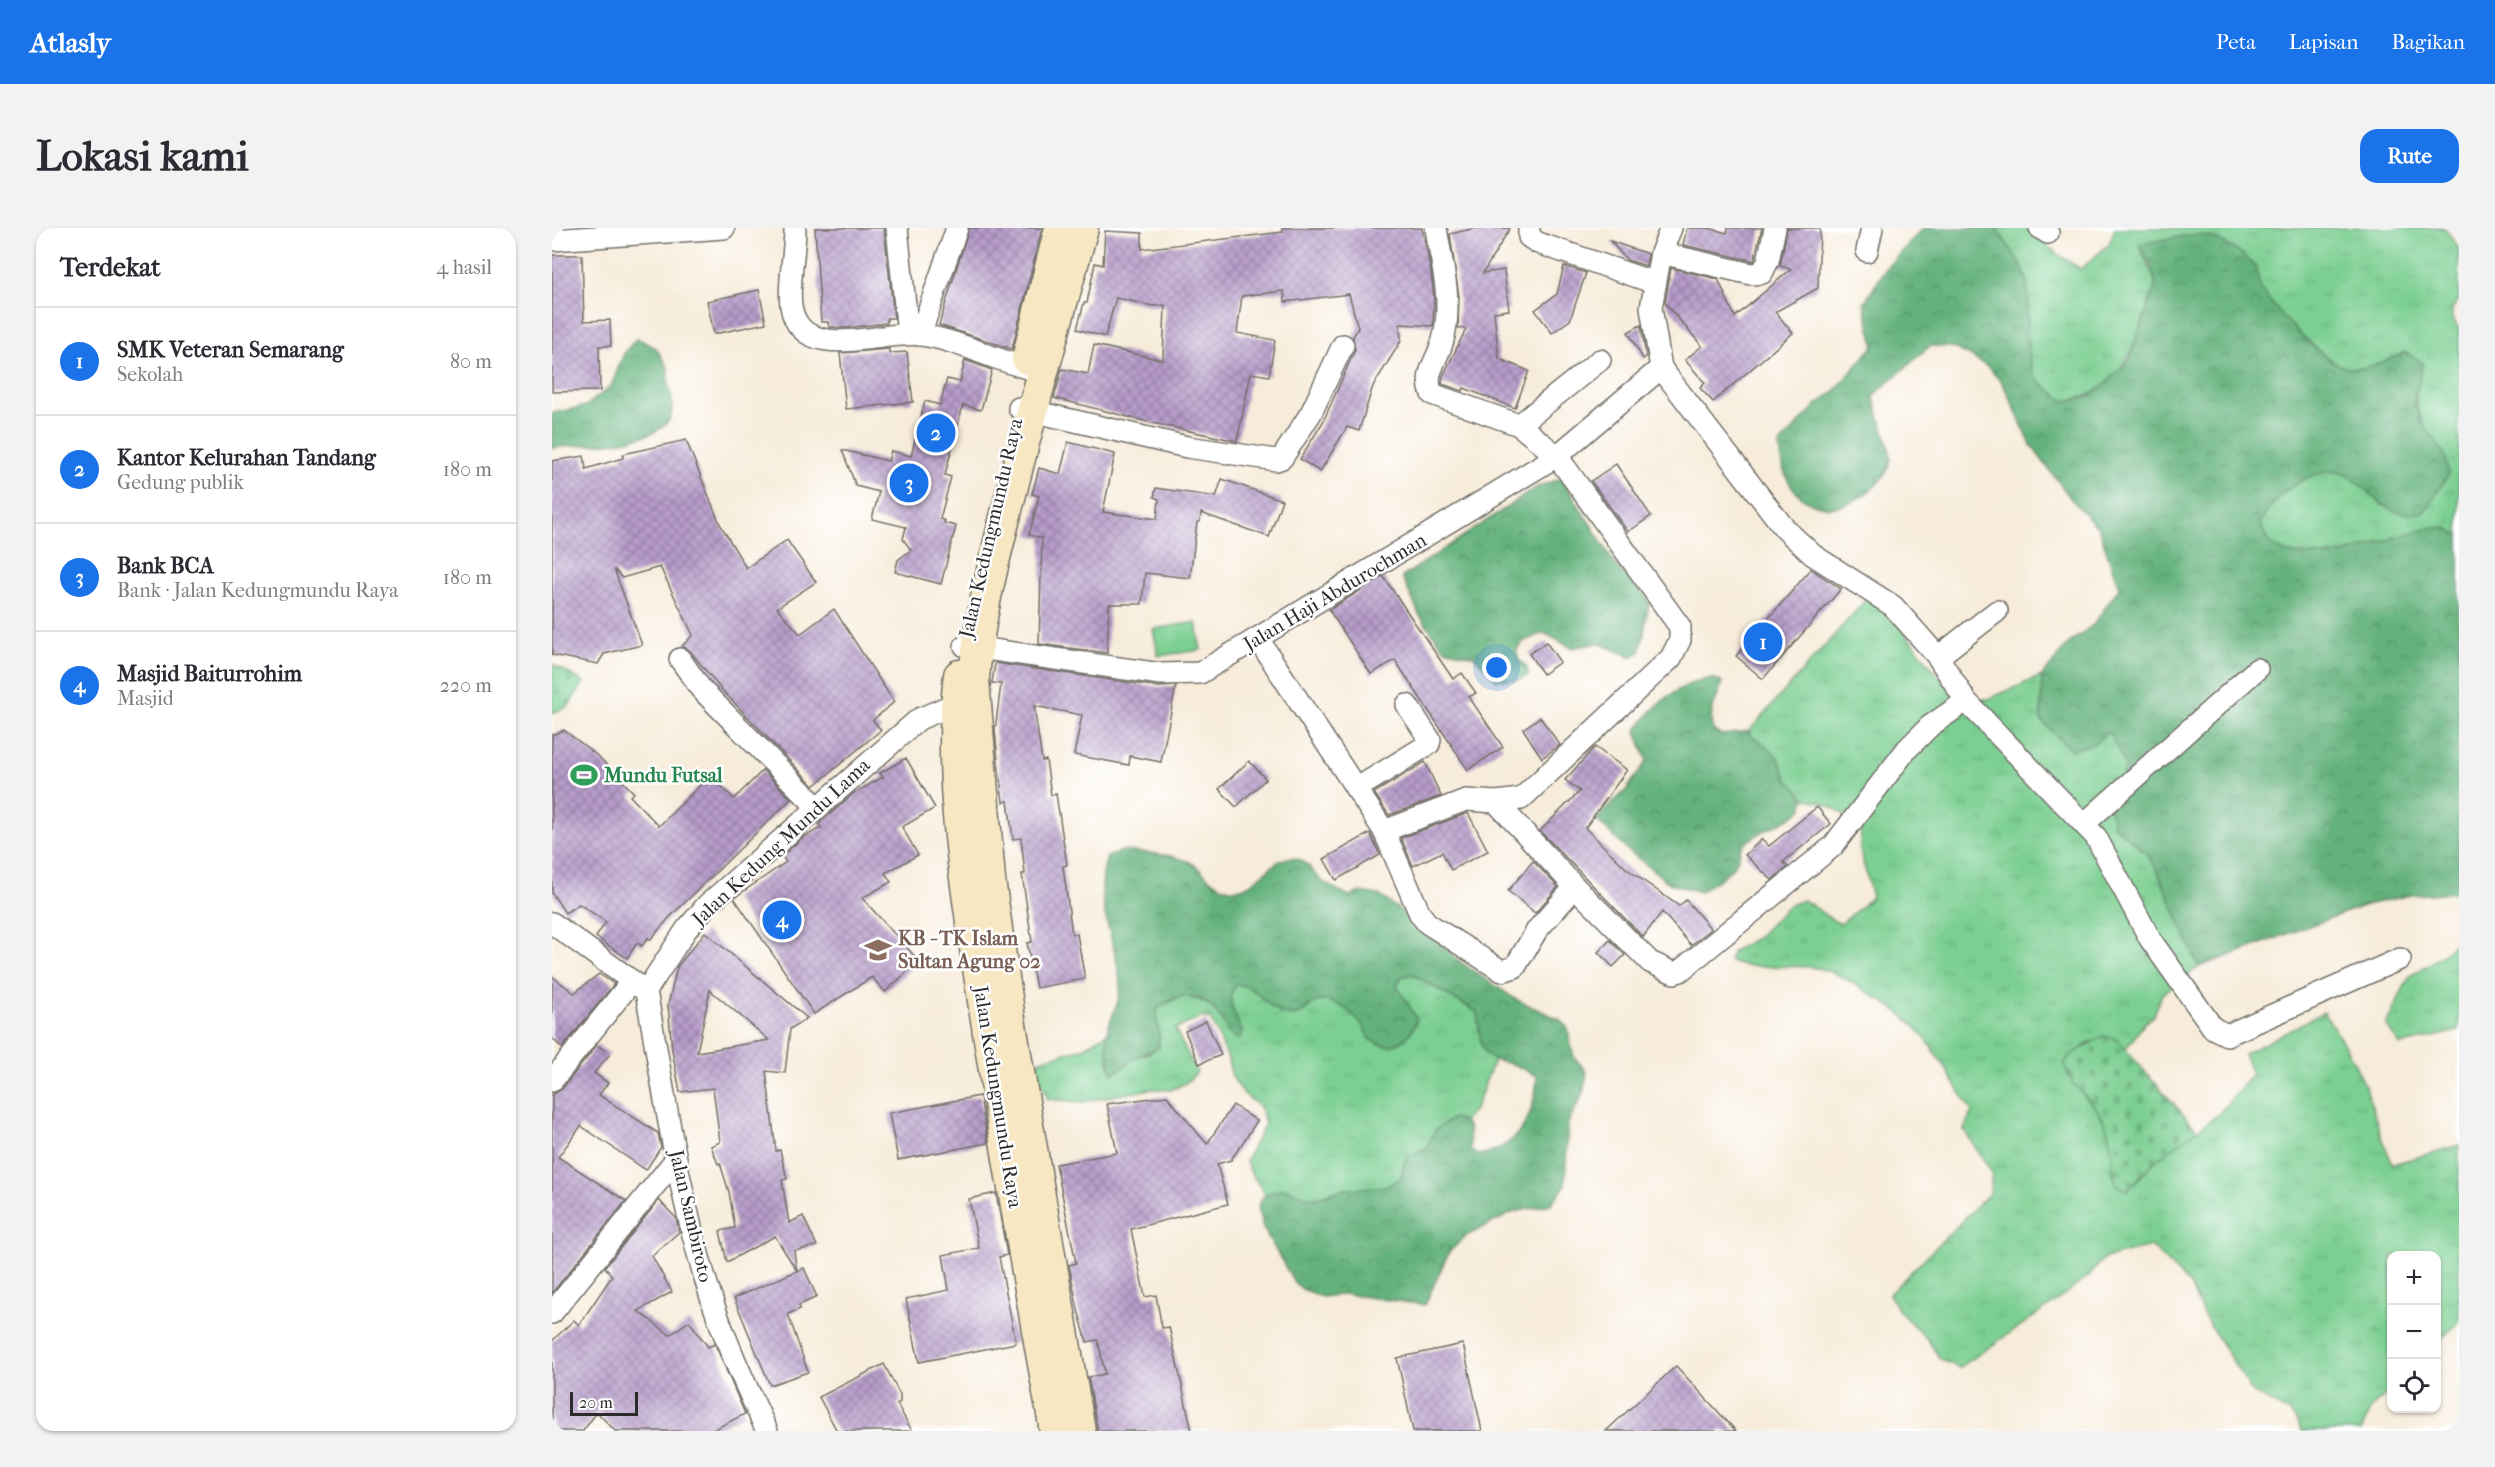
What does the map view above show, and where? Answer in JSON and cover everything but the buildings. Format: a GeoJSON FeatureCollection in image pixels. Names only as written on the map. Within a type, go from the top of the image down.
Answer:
{"type":"FeatureCollection","features":[{"type":"Feature","properties":{"kind":"main road"},"geometry":{"type":"LineString","coordinates":[[1036,358],[1060,228]]}},
{"type":"Feature","properties":{"kind":"main road"},"geometry":{"type":"LineString","coordinates":[[1036,358],[1083,228]]}},
{"type":"Feature","properties":{"kind":"main road","name":"Jalan Kedungmundu Raya"},"geometry":{"type":"LineString","coordinates":[[1036,358],[970,646],[967,702],[954,765],[969,908],[1016,1214],[1055,1431]]}},
{"type":"Feature","properties":{"kind":"main road","name":"Jalan Kedungmundu Raya"},"geometry":{"type":"LineString","coordinates":[[967,702],[1008,1008],[1080,1431]]}},
{"type":"Feature","properties":{"kind":"street"},"geometry":{"type":"LineString","coordinates":[[552,240],[724,228]]}},
{"type":"Feature","properties":{"kind":"street"},"geometry":{"type":"LineString","coordinates":[[795,228],[791,306],[798,324],[808,335],[826,340],[855,340],[914,334],[1036,358]]}},
{"type":"Feature","properties":{"kind":"street"},"geometry":{"type":"LineString","coordinates":[[897,228],[914,334]]}},
{"type":"Feature","properties":{"kind":"street"},"geometry":{"type":"LineString","coordinates":[[914,334],[957,228]]}},
{"type":"Feature","properties":{"kind":"street"},"geometry":{"type":"LineString","coordinates":[[1383,831],[1466,800],[1521,800],[1671,658],[1680,640],[1680,627],[1557,456],[1519,425],[1432,394],[1428,378],[1443,341],[1448,304],[1436,228]]}},
{"type":"Feature","properties":{"kind":"street"},"geometry":{"type":"LineString","coordinates":[[1529,228],[1529,237],[1538,243],[1655,283]]}},
{"type":"Feature","properties":{"kind":"street"},"geometry":{"type":"LineString","coordinates":[[1671,228],[1662,253],[1651,308],[1661,368],[1785,530],[1814,555],[1893,606],[1938,657],[1966,701],[2084,824],[2108,856],[2150,939],[2206,1021],[2220,1034],[2227,1035],[2400,959]]}},
{"type":"Feature","properties":{"kind":"street"},"geometry":{"type":"LineString","coordinates":[[1662,253],[1751,274],[1762,273],[1768,261],[1775,228]]}},
{"type":"Feature","properties":{"kind":"street"},"geometry":{"type":"LineString","coordinates":[[1867,251],[1872,228]]}},
{"type":"Feature","properties":{"kind":"street"},"geometry":{"type":"LineString","coordinates":[[1025,409],[1186,447],[1276,460],[1282,458],[1311,413],[1343,345]]}},
{"type":"Feature","properties":{"kind":"street"},"geometry":{"type":"LineString","coordinates":[[1519,425],[1600,360]]}},
{"type":"Feature","properties":{"kind":"street","name":"Jalan Haji Abdurochman"},"geometry":{"type":"LineString","coordinates":[[970,646],[1179,676],[1200,673],[1557,456],[1661,368]]}},
{"type":"Feature","properties":{"kind":"street"},"geometry":{"type":"LineString","coordinates":[[1938,657],[1997,612]]}},
{"type":"Feature","properties":{"kind":"street"},"geometry":{"type":"LineString","coordinates":[[1258,639],[1383,831],[1414,905],[1427,923],[1502,972],[1515,967],[1537,930],[1575,887]]}},
{"type":"Feature","properties":{"kind":"street"},"geometry":{"type":"LineString","coordinates":[[680,659],[701,689],[817,807]]}},
{"type":"Feature","properties":{"kind":"street"},"geometry":{"type":"LineString","coordinates":[[2084,824],[2257,669]]}},
{"type":"Feature","properties":{"kind":"street"},"geometry":{"type":"LineString","coordinates":[[1496,801],[1575,887],[1650,962],[1674,973],[1680,971],[1833,846],[1907,749],[1930,726],[1966,701]]}},
{"type":"Feature","properties":{"kind":"street","name":"Jalan Kedung Mundu Lama"},"geometry":{"type":"LineString","coordinates":[[552,1081],[639,986],[707,905],[919,719],[967,702]]}},
{"type":"Feature","properties":{"kind":"street"},"geometry":{"type":"LineString","coordinates":[[1356,789],[1429,744],[1430,740],[1407,705]]}},
{"type":"Feature","properties":{"kind":"street"},"geometry":{"type":"LineString","coordinates":[[552,923],[639,986]]}},
{"type":"Feature","properties":{"kind":"street","name":"Jalan Sambiroto"},"geometry":{"type":"LineString","coordinates":[[639,986],[691,1228],[709,1293],[739,1371],[767,1431]]}},
{"type":"Feature","properties":{"kind":"street"},"geometry":{"type":"LineString","coordinates":[[552,1313],[676,1159]]}},
{"type":"Feature","properties":{"kind":"green space"},"geometry":{"type":"Polygon","coordinates":[[[1923,228],[1996,228],[2021,265],[2027,281],[2028,343],[2034,373],[2044,385],[2065,401],[2086,398],[2103,386],[2129,360],[2156,283],[2150,264],[2139,244],[2192,235],[2213,238],[2247,258],[2256,269],[2262,290],[2278,310],[2314,347],[2339,365],[2349,368],[2364,367],[2379,364],[2406,352],[2423,363],[2414,402],[2421,421],[2444,453],[2449,474],[2424,512],[2403,514],[2388,508],[2347,475],[2334,472],[2319,473],[2288,490],[2268,510],[2260,523],[2268,542],[2286,553],[2322,556],[2343,554],[2426,528],[2446,527],[2459,536],[2459,892],[2411,895],[2366,905],[2199,967],[2158,872],[2147,854],[2113,825],[2110,805],[2126,766],[2109,732],[2093,744],[2071,750],[2041,720],[2042,676],[2068,644],[2094,624],[2119,588],[2099,529],[2071,499],[2031,445],[2003,384],[1989,368],[1972,357],[1952,347],[1930,346],[1873,396],[1891,459],[1883,477],[1865,494],[1844,505],[1824,507],[1813,504],[1797,493],[1782,466],[1779,445],[1816,405],[1834,392],[1874,345],[1864,303],[1887,267],[1923,228]]]}},
{"type":"Feature","properties":{"kind":"green space"},"geometry":{"type":"Polygon","coordinates":[[[1996,228],[2025,228],[2081,269],[2109,244],[2115,228],[2445,228],[2459,249],[2459,300],[2452,309],[2452,319],[2459,328],[2459,536],[2446,527],[2426,528],[2343,554],[2322,556],[2286,553],[2268,542],[2260,523],[2272,505],[2288,488],[2307,475],[2328,470],[2351,477],[2382,505],[2431,438],[2420,418],[2416,402],[2417,385],[2423,363],[2406,352],[2378,364],[2363,368],[2348,368],[2313,346],[2286,320],[2265,296],[2260,287],[2256,269],[2139,244],[2156,283],[2136,340],[2117,373],[2104,386],[2087,396],[2065,401],[2044,385],[2034,373],[2028,343],[2027,281],[2021,265],[1996,228]]]}},
{"type":"Feature","properties":{"kind":"green space"},"geometry":{"type":"Polygon","coordinates":[[[637,338],[656,348],[668,367],[673,407],[666,423],[654,432],[620,442],[552,448],[552,413],[586,406],[611,386],[624,353],[637,338]]]}},
{"type":"Feature","properties":{"kind":"green space"},"geometry":{"type":"Polygon","coordinates":[[[1562,478],[1615,564],[1650,601],[1640,652],[1631,657],[1598,643],[1572,648],[1544,633],[1524,641],[1517,649],[1518,659],[1526,666],[1529,675],[1518,680],[1496,680],[1474,656],[1444,649],[1419,614],[1402,577],[1537,487],[1562,478]]]}},
{"type":"Feature","properties":{"kind":"green space"},"geometry":{"type":"Polygon","coordinates":[[[1869,596],[1891,615],[1956,698],[1988,699],[2042,676],[2041,720],[2071,750],[2093,744],[2109,731],[2126,766],[2113,825],[2147,854],[2158,872],[2199,967],[2162,994],[2154,1015],[2144,1024],[2125,1050],[2116,1039],[2089,1042],[2065,1062],[2069,1077],[2099,1112],[2107,1126],[2111,1142],[2113,1175],[2128,1190],[2156,1160],[2219,1114],[2252,1074],[2244,1054],[2324,1012],[2359,1072],[2393,1164],[2459,1145],[2459,1322],[2441,1339],[2441,1251],[2387,1251],[2387,1393],[2371,1408],[2361,1431],[2301,1431],[2298,1422],[2290,1413],[2252,1392],[2204,1316],[2189,1284],[2151,1246],[2103,1259],[2089,1276],[2054,1303],[1959,1368],[1940,1359],[1928,1340],[1899,1311],[1889,1294],[1990,1193],[1992,1173],[1964,1130],[1972,1111],[1923,1035],[1902,1015],[1832,972],[1810,967],[1767,967],[1736,964],[1729,961],[1733,951],[1758,937],[1788,906],[1803,900],[1841,924],[1872,897],[1860,850],[1861,829],[1835,809],[1806,798],[1797,791],[1770,750],[1752,737],[1749,731],[1869,596]]]}},
{"type":"Feature","properties":{"kind":"green space"},"geometry":{"type":"Polygon","coordinates":[[[1196,622],[1201,650],[1158,656],[1153,629],[1196,622]]]}},
{"type":"Feature","properties":{"kind":"green space"},"geometry":{"type":"Polygon","coordinates":[[[552,664],[584,682],[568,707],[552,713],[552,664]]]}},
{"type":"Feature","properties":{"kind":"green space"},"geometry":{"type":"Polygon","coordinates":[[[1713,678],[1722,682],[1712,712],[1713,730],[1722,735],[1749,731],[1752,737],[1762,742],[1778,757],[1787,778],[1804,797],[1803,808],[1747,842],[1740,849],[1736,863],[1700,892],[1669,883],[1626,849],[1596,819],[1627,789],[1647,761],[1636,731],[1643,721],[1660,703],[1679,689],[1713,678]]]}},
{"type":"Feature","properties":{"kind":"green space"},"geometry":{"type":"Polygon","coordinates":[[[1122,851],[1161,854],[1182,859],[1197,867],[1216,884],[1231,889],[1240,889],[1255,881],[1283,859],[1296,858],[1308,866],[1322,881],[1350,896],[1360,892],[1379,895],[1415,921],[1462,963],[1517,1000],[1559,1019],[1567,1027],[1574,1057],[1587,1072],[1583,1094],[1568,1123],[1565,1186],[1551,1204],[1514,1212],[1466,1236],[1449,1252],[1425,1305],[1344,1294],[1322,1297],[1302,1289],[1294,1282],[1263,1228],[1258,1206],[1265,1194],[1285,1188],[1314,1199],[1344,1189],[1388,1186],[1401,1178],[1406,1157],[1426,1148],[1436,1129],[1454,1118],[1464,1121],[1469,1129],[1470,1149],[1477,1155],[1492,1151],[1514,1138],[1522,1128],[1533,1105],[1537,1076],[1515,1065],[1494,1060],[1485,1053],[1481,1044],[1477,1012],[1412,974],[1401,977],[1397,986],[1417,1019],[1409,1034],[1399,1043],[1385,1045],[1369,1039],[1367,1032],[1357,1019],[1343,1008],[1328,1001],[1316,1002],[1293,1016],[1274,1009],[1252,989],[1237,984],[1231,995],[1231,1001],[1242,1031],[1239,1040],[1229,1034],[1218,1014],[1206,1003],[1192,996],[1181,996],[1158,1008],[1159,1048],[1138,1056],[1113,1074],[1108,1054],[1107,1033],[1120,989],[1102,892],[1107,857],[1122,851]]]}},
{"type":"Feature","properties":{"kind":"green space"},"geometry":{"type":"Polygon","coordinates":[[[2459,939],[2459,1031],[2400,1045],[2386,1025],[2409,977],[2440,957],[2459,939]]]}},
{"type":"Feature","properties":{"kind":"green space"},"geometry":{"type":"Polygon","coordinates":[[[1412,974],[1477,1012],[1482,1044],[1494,1060],[1476,1107],[1464,1121],[1454,1118],[1436,1129],[1426,1148],[1416,1152],[1405,1163],[1401,1178],[1388,1186],[1334,1191],[1314,1199],[1275,1191],[1265,1194],[1249,1170],[1246,1160],[1265,1124],[1260,1107],[1244,1094],[1232,1077],[1227,1056],[1211,1020],[1203,1017],[1175,1029],[1197,1072],[1186,1083],[1171,1090],[1151,1089],[1082,1102],[1048,1099],[1036,1070],[1039,1060],[1084,1048],[1107,1033],[1109,1064],[1113,1074],[1138,1056],[1149,1053],[1160,1038],[1155,1019],[1158,1008],[1184,995],[1204,1002],[1242,1031],[1231,1001],[1231,995],[1237,984],[1247,985],[1280,1013],[1301,1014],[1312,1004],[1320,1001],[1336,1003],[1351,1012],[1363,1025],[1370,1039],[1402,995],[1397,986],[1401,977],[1412,974]]]}},
{"type":"Feature","properties":{"kind":"green space"},"geometry":{"type":"Polygon","coordinates":[[[2103,1036],[2116,1039],[2197,1130],[2156,1160],[2127,1190],[2117,1186],[2105,1124],[2095,1107],[2070,1078],[2065,1062],[2072,1054],[2103,1036]]]}},
{"type":"Feature","properties":{"kind":"place","name":"Kantor Kelurahan Tandang"},"geometry":{"type":"Point","coordinates":[936,433]}},
{"type":"Feature","properties":{"kind":"place","name":"Bank BCA"},"geometry":{"type":"Point","coordinates":[909,483]}},
{"type":"Feature","properties":{"kind":"place","name":"SMK Veteran Semarang"},"geometry":{"type":"Point","coordinates":[1763,642]}},
{"type":"Feature","properties":{"kind":"place","name":"Mundu Futsal"},"geometry":{"type":"Point","coordinates":[584,775]}},
{"type":"Feature","properties":{"kind":"place","name":"Masjid Baiturrohim"},"geometry":{"type":"Point","coordinates":[782,920]}},
{"type":"Feature","properties":{"kind":"place","name":"KB - TK Islam Sultan Agung 02"},"geometry":{"type":"Point","coordinates":[878,950]}}]}
